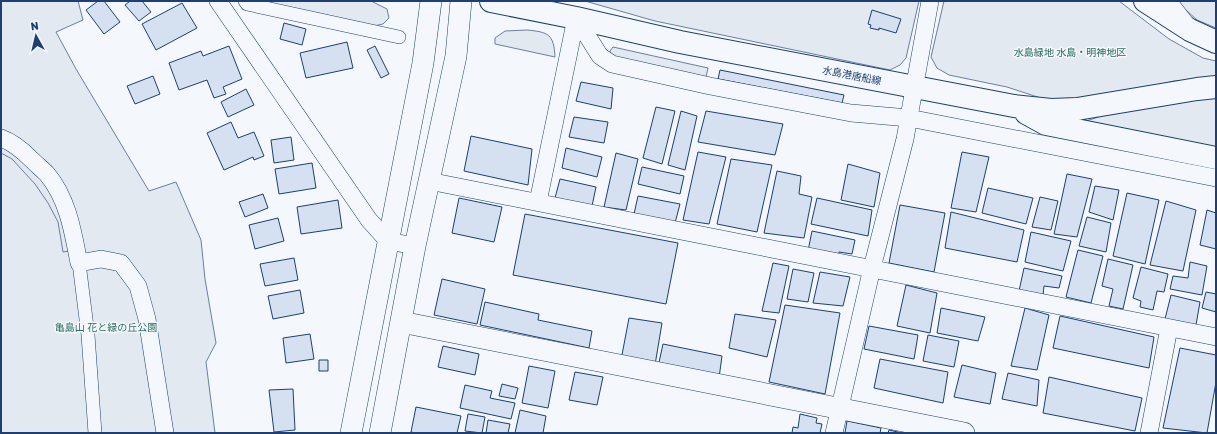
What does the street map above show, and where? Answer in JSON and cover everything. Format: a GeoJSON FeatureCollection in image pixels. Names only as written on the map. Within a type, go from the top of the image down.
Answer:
{"type":"FeatureCollection","features":[{"type":"Feature","properties":{"kind":"main road","name":"水島港唐船線"},"geometry":{"type":"LineString","coordinates":[[491,1],[576,18],[680,42],[1014,106],[1051,110],[1077,109],[1216,87]]}},
{"type":"Feature","properties":{"kind":"main road"},"geometry":{"type":"LineString","coordinates":[[1145,1],[1190,30],[1216,42]]}},
{"type":"Feature","properties":{"kind":"main road"},"geometry":{"type":"LineString","coordinates":[[1014,106],[1046,124],[1216,158]]}},
{"type":"Feature","properties":{"kind":"street"},"geometry":{"type":"LineString","coordinates":[[218,1],[361,209],[388,241],[415,246]]}},
{"type":"Feature","properties":{"kind":"street"},"geometry":{"type":"LineString","coordinates":[[244,1],[247,4],[398,37]]}},
{"type":"Feature","properties":{"kind":"street"},"geometry":{"type":"LineString","coordinates":[[351,433],[423,64],[431,1]]}},
{"type":"Feature","properties":{"kind":"street"},"geometry":{"type":"LineString","coordinates":[[380,433],[415,246],[456,56],[461,1]]}},
{"type":"Feature","properties":{"kind":"street"},"geometry":{"type":"LineString","coordinates":[[834,433],[872,268],[905,138],[930,1]]}},
{"type":"Feature","properties":{"kind":"street"},"geometry":{"type":"LineString","coordinates":[[1168,1],[1190,30]]}},
{"type":"Feature","properties":{"kind":"street"},"geometry":{"type":"LineString","coordinates":[[538,202],[576,18]]}},
{"type":"Feature","properties":{"kind":"street"},"geometry":{"type":"LineString","coordinates":[[576,18],[600,56],[612,64],[710,86],[851,113],[909,118],[1216,178]]}},
{"type":"Feature","properties":{"kind":"street"},"geometry":{"type":"LineString","coordinates":[[1,138],[6,139],[25,152],[47,175],[61,196],[71,220],[79,263],[88,335],[95,433]]}},
{"type":"Feature","properties":{"kind":"street"},"geometry":{"type":"LineString","coordinates":[[429,181],[1216,337]]}},
{"type":"Feature","properties":{"kind":"street"},"geometry":{"type":"LineString","coordinates":[[79,263],[101,259],[121,263],[138,286],[147,319],[165,433]]}},
{"type":"Feature","properties":{"kind":"street"},"geometry":{"type":"LineString","coordinates":[[401,322],[958,432]]}},
{"type":"Feature","properties":{"kind":"street"},"geometry":{"type":"LineString","coordinates":[[1149,433],[1169,328]]}},
{"type":"Feature","properties":{"kind":"green space","name":"亀島山 花と緑の丘公園"},"geometry":{"type":"Polygon","coordinates":[[[1,1],[78,1],[83,20],[56,32],[76,69],[149,191],[176,182],[201,240],[205,279],[216,343],[206,362],[215,433],[1,433],[1,1]]]}},
{"type":"Feature","properties":{"kind":"green space"},"geometry":{"type":"Polygon","coordinates":[[[260,1],[371,1],[387,9],[389,18],[383,24],[374,26],[260,1]]]}},
{"type":"Feature","properties":{"kind":"green space"},"geometry":{"type":"Polygon","coordinates":[[[585,1],[919,1],[906,58],[900,65],[890,70],[655,21],[585,1]]]}},
{"type":"Feature","properties":{"kind":"green space","name":"水島緑地 水島・明神地区"},"geometry":{"type":"Polygon","coordinates":[[[944,1],[1119,1],[1169,39],[1203,58],[1216,61],[1216,80],[1174,81],[1093,101],[1059,104],[1007,87],[949,75],[937,68],[931,57],[944,1]]]}},
{"type":"Feature","properties":{"kind":"green space"},"geometry":{"type":"Polygon","coordinates":[[[1176,1],[1216,1],[1216,28],[1197,20],[1176,1]]]}},
{"type":"Feature","properties":{"kind":"green space"},"geometry":{"type":"Polygon","coordinates":[[[527,30],[545,33],[553,43],[555,57],[495,44],[495,38],[505,31],[527,30]]]}},
{"type":"Feature","properties":{"kind":"green space"},"geometry":{"type":"Polygon","coordinates":[[[613,47],[708,68],[706,77],[611,56],[610,51],[613,47]]]}},
{"type":"Feature","properties":{"kind":"green space"},"geometry":{"type":"Polygon","coordinates":[[[1216,95],[1216,151],[1086,121],[1117,111],[1216,95]]]}},
{"type":"Feature","properties":{"kind":"shaded area"},"geometry":{"type":"Polygon","coordinates":[[[1,145],[16,154],[41,179],[52,196],[64,220],[69,251],[63,252],[58,222],[48,203],[35,184],[12,159],[1,153],[1,145]]]}},
{"type":"Feature","properties":{"kind":"building"},"geometry":{"type":"Polygon","coordinates":[[[98,1],[104,1],[120,22],[104,34],[86,10],[98,1]]]}},
{"type":"Feature","properties":{"kind":"building"},"geometry":{"type":"Polygon","coordinates":[[[130,1],[142,1],[151,12],[139,21],[125,5],[130,1]]]}},
{"type":"Feature","properties":{"kind":"building"},"geometry":{"type":"Polygon","coordinates":[[[182,3],[197,28],[156,50],[142,24],[182,3]]]}},
{"type":"Feature","properties":{"kind":"building"},"geometry":{"type":"Polygon","coordinates":[[[872,10],[901,19],[896,33],[879,28],[879,30],[870,28],[871,25],[868,24],[872,10]]]}},
{"type":"Feature","properties":{"kind":"building"},"geometry":{"type":"Polygon","coordinates":[[[284,23],[306,29],[302,45],[280,39],[284,23]]]}},
{"type":"Feature","properties":{"kind":"building"},"geometry":{"type":"Polygon","coordinates":[[[347,42],[353,68],[306,78],[300,53],[347,42]]]}},
{"type":"Feature","properties":{"kind":"building"},"geometry":{"type":"Polygon","coordinates":[[[229,46],[242,79],[223,87],[226,94],[214,98],[207,80],[179,90],[169,63],[201,51],[203,56],[229,46]]]}},
{"type":"Feature","properties":{"kind":"building"},"geometry":{"type":"Polygon","coordinates":[[[375,46],[389,74],[381,78],[367,50],[375,46]]]}},
{"type":"Feature","properties":{"kind":"building"},"geometry":{"type":"Polygon","coordinates":[[[720,70],[844,95],[842,103],[718,79],[720,70]]]}},
{"type":"Feature","properties":{"kind":"building"},"geometry":{"type":"Polygon","coordinates":[[[153,76],[160,94],[135,104],[127,86],[153,76]]]}},
{"type":"Feature","properties":{"kind":"building"},"geometry":{"type":"Polygon","coordinates":[[[581,82],[613,88],[611,109],[576,101],[581,82]]]}},
{"type":"Feature","properties":{"kind":"building"},"geometry":{"type":"Polygon","coordinates":[[[246,89],[254,105],[228,117],[221,102],[246,89]]]}},
{"type":"Feature","properties":{"kind":"building"},"geometry":{"type":"Polygon","coordinates":[[[656,107],[675,111],[662,164],[643,158],[656,107]]]}},
{"type":"Feature","properties":{"kind":"building"},"geometry":{"type":"Polygon","coordinates":[[[681,111],[697,116],[685,170],[668,165],[681,111]]]}},
{"type":"Feature","properties":{"kind":"building"},"geometry":{"type":"Polygon","coordinates":[[[706,111],[783,124],[775,155],[698,142],[706,111]]]}},
{"type":"Feature","properties":{"kind":"building"},"geometry":{"type":"Polygon","coordinates":[[[574,117],[608,122],[604,143],[569,137],[574,117]]]}},
{"type":"Feature","properties":{"kind":"building"},"geometry":{"type":"Polygon","coordinates":[[[231,122],[238,138],[254,132],[264,156],[254,160],[253,157],[224,170],[207,133],[231,122]]]}},
{"type":"Feature","properties":{"kind":"building"},"geometry":{"type":"Polygon","coordinates":[[[471,136],[532,149],[528,185],[464,171],[471,136]]]}},
{"type":"Feature","properties":{"kind":"building"},"geometry":{"type":"Polygon","coordinates":[[[291,137],[294,160],[274,163],[271,140],[291,137]]]}},
{"type":"Feature","properties":{"kind":"building"},"geometry":{"type":"Polygon","coordinates":[[[566,148],[602,157],[597,177],[562,168],[566,148]]]}},
{"type":"Feature","properties":{"kind":"building"},"geometry":{"type":"Polygon","coordinates":[[[698,152],[726,157],[709,224],[683,220],[698,152]]]}},
{"type":"Feature","properties":{"kind":"building"},"geometry":{"type":"Polygon","coordinates":[[[962,152],[989,157],[976,212],[951,208],[962,152]]]}},
{"type":"Feature","properties":{"kind":"building"},"geometry":{"type":"Polygon","coordinates":[[[616,153],[638,159],[626,210],[604,207],[616,153]]]}},
{"type":"Feature","properties":{"kind":"building"},"geometry":{"type":"Polygon","coordinates":[[[731,159],[772,165],[757,232],[717,224],[731,159]]]}},
{"type":"Feature","properties":{"kind":"building"},"geometry":{"type":"Polygon","coordinates":[[[312,163],[316,188],[279,194],[275,169],[312,163]]]}},
{"type":"Feature","properties":{"kind":"building"},"geometry":{"type":"Polygon","coordinates":[[[848,164],[880,173],[874,207],[841,200],[848,164]]]}},
{"type":"Feature","properties":{"kind":"building"},"geometry":{"type":"Polygon","coordinates":[[[642,167],[684,176],[680,194],[638,184],[642,167]]]}},
{"type":"Feature","properties":{"kind":"building"},"geometry":{"type":"Polygon","coordinates":[[[777,171],[801,176],[799,194],[812,197],[804,238],[764,233],[777,171]]]}},
{"type":"Feature","properties":{"kind":"building"},"geometry":{"type":"Polygon","coordinates":[[[1067,174],[1092,179],[1077,237],[1054,234],[1067,174]]]}},
{"type":"Feature","properties":{"kind":"building"},"geometry":{"type":"Polygon","coordinates":[[[560,179],[596,187],[592,206],[555,198],[560,179]]]}},
{"type":"Feature","properties":{"kind":"building"},"geometry":{"type":"Polygon","coordinates":[[[1095,186],[1119,190],[1113,220],[1089,212],[1095,186]]]}},
{"type":"Feature","properties":{"kind":"building"},"geometry":{"type":"Polygon","coordinates":[[[988,188],[1033,198],[1026,224],[982,213],[988,188]]]}},
{"type":"Feature","properties":{"kind":"building"},"geometry":{"type":"Polygon","coordinates":[[[1127,193],[1159,200],[1145,264],[1113,256],[1127,193]]]}},
{"type":"Feature","properties":{"kind":"building"},"geometry":{"type":"Polygon","coordinates":[[[263,194],[268,208],[245,217],[239,202],[263,194]]]}},
{"type":"Feature","properties":{"kind":"building"},"geometry":{"type":"Polygon","coordinates":[[[638,196],[680,204],[675,223],[634,214],[638,196]]]}},
{"type":"Feature","properties":{"kind":"building"},"geometry":{"type":"Polygon","coordinates":[[[1040,197],[1058,201],[1051,230],[1032,227],[1040,197]]]}},
{"type":"Feature","properties":{"kind":"building"},"geometry":{"type":"Polygon","coordinates":[[[459,198],[502,207],[494,242],[452,233],[459,198]]]}},
{"type":"Feature","properties":{"kind":"building"},"geometry":{"type":"Polygon","coordinates":[[[817,198],[872,210],[868,236],[811,224],[817,198]]]}},
{"type":"Feature","properties":{"kind":"building"},"geometry":{"type":"Polygon","coordinates":[[[338,200],[342,228],[301,234],[297,207],[338,200]]]}},
{"type":"Feature","properties":{"kind":"building"},"geometry":{"type":"Polygon","coordinates":[[[1166,201],[1196,210],[1183,271],[1150,265],[1166,201]]]}},
{"type":"Feature","properties":{"kind":"building"},"geometry":{"type":"Polygon","coordinates":[[[900,205],[945,213],[934,272],[889,263],[900,205]]]}},
{"type":"Feature","properties":{"kind":"building"},"geometry":{"type":"Polygon","coordinates":[[[1207,210],[1216,213],[1216,249],[1200,245],[1207,210]]]}},
{"type":"Feature","properties":{"kind":"building"},"geometry":{"type":"Polygon","coordinates":[[[951,212],[1024,230],[1017,262],[945,248],[951,212]]]}},
{"type":"Feature","properties":{"kind":"building"},"geometry":{"type":"Polygon","coordinates":[[[525,214],[678,243],[666,304],[513,275],[525,214]]]}},
{"type":"Feature","properties":{"kind":"building"},"geometry":{"type":"Polygon","coordinates":[[[1087,217],[1111,223],[1106,252],[1079,246],[1087,217]]]}},
{"type":"Feature","properties":{"kind":"building"},"geometry":{"type":"Polygon","coordinates":[[[278,218],[284,241],[255,249],[249,225],[278,218]]]}},
{"type":"Feature","properties":{"kind":"building"},"geometry":{"type":"Polygon","coordinates":[[[812,231],[855,240],[852,254],[839,252],[838,258],[808,251],[812,231]]]}},
{"type":"Feature","properties":{"kind":"building"},"geometry":{"type":"Polygon","coordinates":[[[1031,232],[1071,241],[1063,271],[1025,262],[1031,232]]]}},
{"type":"Feature","properties":{"kind":"building"},"geometry":{"type":"Polygon","coordinates":[[[1078,250],[1103,256],[1091,303],[1066,297],[1078,250]]]}},
{"type":"Feature","properties":{"kind":"building"},"geometry":{"type":"Polygon","coordinates":[[[294,258],[298,280],[265,286],[260,264],[294,258]]]}},
{"type":"Feature","properties":{"kind":"building"},"geometry":{"type":"Polygon","coordinates":[[[1108,259],[1133,265],[1123,309],[1109,306],[1113,289],[1102,286],[1108,259]]]}},
{"type":"Feature","properties":{"kind":"building"},"geometry":{"type":"Polygon","coordinates":[[[1190,262],[1207,266],[1202,295],[1170,289],[1173,276],[1188,278],[1190,262]]]}},
{"type":"Feature","properties":{"kind":"building"},"geometry":{"type":"Polygon","coordinates":[[[773,263],[789,266],[779,313],[762,311],[773,263]]]}},
{"type":"Feature","properties":{"kind":"building"},"geometry":{"type":"Polygon","coordinates":[[[1141,267],[1168,274],[1164,292],[1157,291],[1153,310],[1140,307],[1141,301],[1133,298],[1141,267]]]}},
{"type":"Feature","properties":{"kind":"building"},"geometry":{"type":"Polygon","coordinates":[[[1024,268],[1062,276],[1059,288],[1044,286],[1043,296],[1019,291],[1024,268]]]}},
{"type":"Feature","properties":{"kind":"building"},"geometry":{"type":"Polygon","coordinates":[[[793,269],[814,273],[808,302],[787,299],[793,269]]]}},
{"type":"Feature","properties":{"kind":"building"},"geometry":{"type":"Polygon","coordinates":[[[820,272],[850,277],[843,306],[813,303],[820,272]]]}},
{"type":"Feature","properties":{"kind":"building"},"geometry":{"type":"Polygon","coordinates":[[[442,279],[485,289],[477,324],[434,315],[442,279]]]}},
{"type":"Feature","properties":{"kind":"building"},"geometry":{"type":"Polygon","coordinates":[[[906,285],[937,293],[930,333],[897,326],[906,285]]]}},
{"type":"Feature","properties":{"kind":"building"},"geometry":{"type":"Polygon","coordinates":[[[300,290],[304,313],[273,319],[268,296],[300,290]]]}},
{"type":"Feature","properties":{"kind":"building"},"geometry":{"type":"Polygon","coordinates":[[[1206,292],[1216,294],[1216,312],[1202,308],[1206,292]]]}},
{"type":"Feature","properties":{"kind":"building"},"geometry":{"type":"Polygon","coordinates":[[[1171,295],[1200,302],[1196,325],[1165,319],[1171,295]]]}},
{"type":"Feature","properties":{"kind":"building"},"geometry":{"type":"Polygon","coordinates":[[[485,302],[539,314],[538,320],[592,331],[589,348],[480,325],[485,302]]]}},
{"type":"Feature","properties":{"kind":"building"},"geometry":{"type":"Polygon","coordinates":[[[785,305],[840,313],[825,394],[769,382],[785,305]]]}},
{"type":"Feature","properties":{"kind":"building"},"geometry":{"type":"Polygon","coordinates":[[[941,308],[985,317],[978,341],[937,333],[941,308]]]}},
{"type":"Feature","properties":{"kind":"building"},"geometry":{"type":"Polygon","coordinates":[[[1025,308],[1049,315],[1037,370],[1011,366],[1025,308]]]}},
{"type":"Feature","properties":{"kind":"building"},"geometry":{"type":"Polygon","coordinates":[[[735,314],[776,320],[767,357],[729,348],[735,314]]]}},
{"type":"Feature","properties":{"kind":"building"},"geometry":{"type":"Polygon","coordinates":[[[1060,316],[1154,337],[1149,368],[1053,348],[1060,316]]]}},
{"type":"Feature","properties":{"kind":"building"},"geometry":{"type":"Polygon","coordinates":[[[629,318],[662,323],[655,365],[621,360],[629,318]]]}},
{"type":"Feature","properties":{"kind":"building"},"geometry":{"type":"Polygon","coordinates":[[[869,326],[918,335],[914,359],[864,349],[869,326]]]}},
{"type":"Feature","properties":{"kind":"building"},"geometry":{"type":"Polygon","coordinates":[[[310,334],[314,359],[286,363],[283,338],[310,334]]]}},
{"type":"Feature","properties":{"kind":"building"},"geometry":{"type":"Polygon","coordinates":[[[928,335],[959,341],[954,367],[923,361],[928,335]]]}},
{"type":"Feature","properties":{"kind":"building"},"geometry":{"type":"Polygon","coordinates":[[[663,344],[722,356],[719,378],[658,367],[663,344]]]}},
{"type":"Feature","properties":{"kind":"building"},"geometry":{"type":"Polygon","coordinates":[[[443,346],[479,354],[475,375],[438,367],[443,346]]]}},
{"type":"Feature","properties":{"kind":"building"},"geometry":{"type":"Polygon","coordinates":[[[1180,348],[1216,355],[1216,382],[1207,433],[1163,428],[1180,348]]]}},
{"type":"Feature","properties":{"kind":"building"},"geometry":{"type":"Polygon","coordinates":[[[880,359],[948,372],[943,403],[874,388],[880,359]]]}},
{"type":"Feature","properties":{"kind":"building"},"geometry":{"type":"Polygon","coordinates":[[[319,360],[328,360],[328,371],[319,371],[319,360]]]}},
{"type":"Feature","properties":{"kind":"building"},"geometry":{"type":"Polygon","coordinates":[[[962,365],[996,373],[990,404],[954,397],[962,365]]]}},
{"type":"Feature","properties":{"kind":"building"},"geometry":{"type":"Polygon","coordinates":[[[529,366],[555,371],[548,408],[522,403],[529,366]]]}},
{"type":"Feature","properties":{"kind":"building"},"geometry":{"type":"Polygon","coordinates":[[[575,372],[603,377],[597,405],[569,400],[575,372]]]}},
{"type":"Feature","properties":{"kind":"building"},"geometry":{"type":"Polygon","coordinates":[[[1008,373],[1039,380],[1037,406],[1002,399],[1008,373]]]}},
{"type":"Feature","properties":{"kind":"building"},"geometry":{"type":"Polygon","coordinates":[[[1049,377],[1142,398],[1135,431],[1043,413],[1049,377]]]}},
{"type":"Feature","properties":{"kind":"building"},"geometry":{"type":"Polygon","coordinates":[[[502,384],[518,388],[515,399],[499,396],[502,384]]]}},
{"type":"Feature","properties":{"kind":"building"},"geometry":{"type":"Polygon","coordinates":[[[465,385],[492,391],[490,398],[515,403],[511,419],[460,408],[465,385]]]}},
{"type":"Feature","properties":{"kind":"building"},"geometry":{"type":"Polygon","coordinates":[[[293,389],[295,430],[274,432],[269,390],[293,389]]]}},
{"type":"Feature","properties":{"kind":"building"},"geometry":{"type":"Polygon","coordinates":[[[416,407],[461,416],[457,433],[411,432],[416,407]]]}},
{"type":"Feature","properties":{"kind":"building"},"geometry":{"type":"Polygon","coordinates":[[[520,410],[546,416],[543,433],[515,433],[520,410]]]}},
{"type":"Feature","properties":{"kind":"building"},"geometry":{"type":"Polygon","coordinates":[[[468,414],[485,417],[482,433],[465,431],[468,414]]]}},
{"type":"Feature","properties":{"kind":"building"},"geometry":{"type":"Polygon","coordinates":[[[800,414],[817,418],[816,423],[822,424],[820,433],[792,433],[793,427],[798,428],[800,414]]]}},
{"type":"Feature","properties":{"kind":"building"},"geometry":{"type":"Polygon","coordinates":[[[488,420],[510,424],[508,433],[486,433],[488,420]]]}},
{"type":"Feature","properties":{"kind":"building"},"geometry":{"type":"Polygon","coordinates":[[[847,421],[881,428],[880,433],[845,433],[847,421]]]}},
{"type":"Feature","properties":{"kind":"building"},"geometry":{"type":"Polygon","coordinates":[[[889,430],[902,433],[888,433],[889,430]]]}}]}
